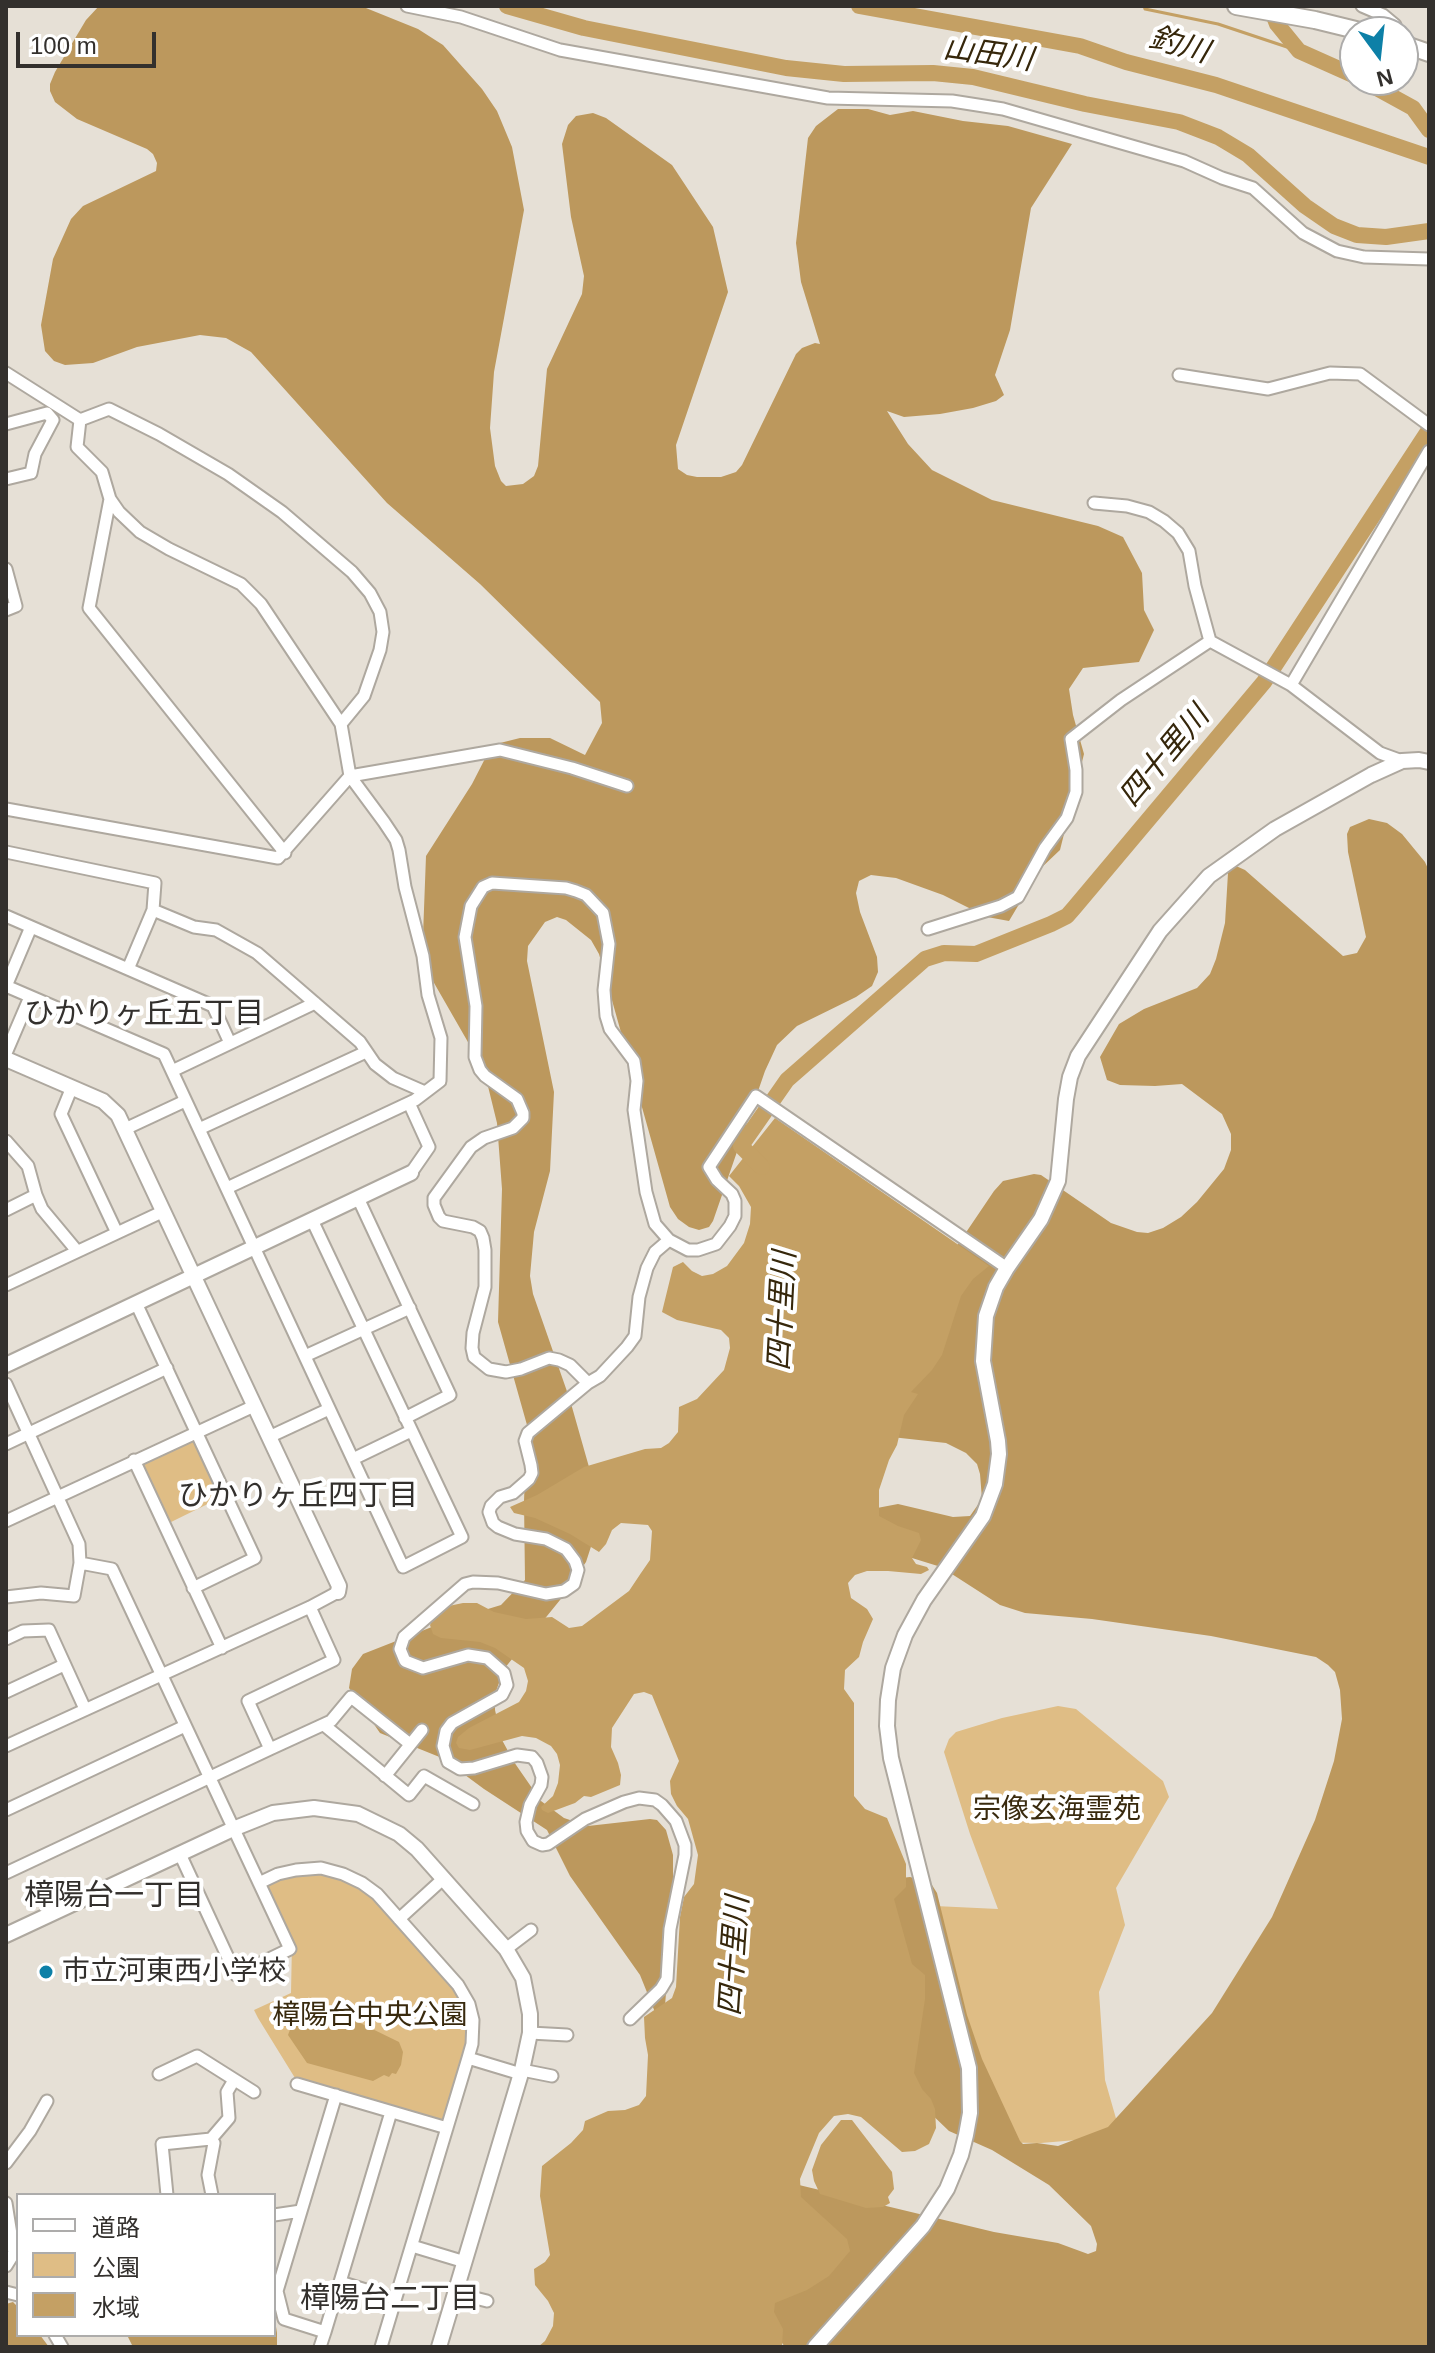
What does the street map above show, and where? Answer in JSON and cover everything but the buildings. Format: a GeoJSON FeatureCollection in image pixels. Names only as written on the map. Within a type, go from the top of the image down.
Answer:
{"type":"FeatureCollection","features":[{"type":"Feature","properties":{"kind":"main road"},"geometry":{"type":"LineString","coordinates":[[1236,6],[1294,16],[1317,13],[1339,22]]}},
{"type":"Feature","properties":{"kind":"street"},"geometry":{"type":"LineString","coordinates":[[407,6],[461,17],[560,50],[828,98],[952,101],[1003,109],[1184,161],[1253,188],[1303,233],[1337,251],[1364,257],[1429,259]]}},
{"type":"Feature","properties":{"kind":"street"},"geometry":{"type":"LineString","coordinates":[[1362,6],[1384,16]]}},
{"type":"Feature","properties":{"kind":"street"},"geometry":{"type":"LineString","coordinates":[[6,373],[80,420]]}},
{"type":"Feature","properties":{"kind":"street"},"geometry":{"type":"LineString","coordinates":[[1179,375],[1268,389],[1330,373],[1360,374],[1429,425]]}},
{"type":"Feature","properties":{"kind":"street"},"geometry":{"type":"LineString","coordinates":[[80,420],[109,409],[159,434],[228,474],[352,572],[370,593],[380,612],[383,632],[364,696],[341,724]]}},
{"type":"Feature","properties":{"kind":"street"},"geometry":{"type":"LineString","coordinates":[[6,424],[47,413],[53,420],[35,454],[31,473],[6,479]]}},
{"type":"Feature","properties":{"kind":"street"},"geometry":{"type":"LineString","coordinates":[[80,420],[77,447],[102,472],[110,499],[119,512],[140,532],[241,584],[261,604],[341,724],[350,776],[390,831],[399,850],[423,956],[428,995],[442,1048],[440,1081],[409,1103],[227,1188]]}},
{"type":"Feature","properties":{"kind":"street"},"geometry":{"type":"LineString","coordinates":[[1291,685],[1429,451]]}},
{"type":"Feature","properties":{"kind":"street"},"geometry":{"type":"LineString","coordinates":[[110,499],[89,608],[285,853]]}},
{"type":"Feature","properties":{"kind":"street"},"geometry":{"type":"LineString","coordinates":[[1094,503],[1149,512],[1178,533],[1189,551],[1210,641],[1291,685],[1380,753],[1402,761]]}},
{"type":"Feature","properties":{"kind":"street"},"geometry":{"type":"LineString","coordinates":[[6,569],[16,606],[6,610]]}},
{"type":"Feature","properties":{"kind":"street"},"geometry":{"type":"LineString","coordinates":[[928,929],[1001,906],[1018,897],[1045,848],[1067,818],[1076,792],[1071,739],[1121,700],[1210,641]]}},
{"type":"Feature","properties":{"kind":"street"},"geometry":{"type":"LineString","coordinates":[[6,809],[278,858],[350,776],[500,750],[627,786]]}},
{"type":"Feature","properties":{"kind":"street"},"geometry":{"type":"LineString","coordinates":[[815,2347],[923,2226],[954,2174],[966,2135],[970,2113],[969,2068],[891,1758],[888,1700],[893,1668],[905,1635],[924,1600],[983,1516],[995,1484],[998,1441],[982,1347],[990,1303],[1007,1268],[1041,1219],[1058,1181],[1066,1099],[1078,1056],[1160,931],[1209,876],[1275,829],[1371,775],[1402,761],[1429,762]]}},
{"type":"Feature","properties":{"kind":"street"},"geometry":{"type":"LineString","coordinates":[[6,852],[155,883],[153,910],[128,969]]}},
{"type":"Feature","properties":{"kind":"street"},"geometry":{"type":"LineString","coordinates":[[588,1383],[570,1365],[559,1360],[549,1358],[506,1372],[489,1369],[474,1357],[473,1333],[485,1287],[483,1238],[480,1231],[473,1227],[443,1221],[434,1205],[434,1198],[471,1147],[484,1138],[513,1128],[523,1118],[517,1099],[485,1076],[475,1057],[476,1006],[465,937],[471,906],[483,887],[492,883],[566,888],[586,895],[603,913],[609,944],[604,990],[606,1016],[610,1029],[634,1061],[637,1081],[634,1110],[646,1192],[655,1224],[669,1240],[688,1250],[698,1250],[716,1244],[730,1226],[735,1216],[735,1201],[709,1167],[756,1096],[1007,1268]]}},
{"type":"Feature","properties":{"kind":"street"},"geometry":{"type":"LineString","coordinates":[[153,910],[194,927],[216,930],[257,953],[360,1042],[375,1064],[393,1078],[425,1092]]}},
{"type":"Feature","properties":{"kind":"street"},"geometry":{"type":"LineString","coordinates":[[6,916],[213,1006],[230,1043]]}},
{"type":"Feature","properties":{"kind":"street"},"geometry":{"type":"LineString","coordinates":[[31,927],[6,986],[164,1054],[403,1567],[462,1537],[312,1220]]}},
{"type":"Feature","properties":{"kind":"street"},"geometry":{"type":"LineString","coordinates":[[6,1746],[310,1607],[338,1592],[339,1586],[118,1115],[112,1107],[6,1056],[30,997]]}},
{"type":"Feature","properties":{"kind":"street"},"geometry":{"type":"LineString","coordinates":[[172,1071],[315,1003]]}},
{"type":"Feature","properties":{"kind":"street"},"geometry":{"type":"LineString","coordinates":[[199,1129],[366,1052]]}},
{"type":"Feature","properties":{"kind":"street"},"geometry":{"type":"LineString","coordinates":[[72,1087],[61,1114],[117,1233]]}},
{"type":"Feature","properties":{"kind":"street"},"geometry":{"type":"LineString","coordinates":[[125,1129],[185,1101]]}},
{"type":"Feature","properties":{"kind":"street"},"geometry":{"type":"LineString","coordinates":[[6,1365],[411,1173],[429,1147],[409,1103]]}},
{"type":"Feature","properties":{"kind":"street"},"geometry":{"type":"LineString","coordinates":[[6,1141],[28,1166],[42,1209],[77,1251]]}},
{"type":"Feature","properties":{"kind":"street"},"geometry":{"type":"LineString","coordinates":[[6,1210],[36,1195]]}},
{"type":"Feature","properties":{"kind":"street"},"geometry":{"type":"LineString","coordinates":[[358,1198],[450,1395],[405,1418]]}},
{"type":"Feature","properties":{"kind":"street"},"geometry":{"type":"LineString","coordinates":[[6,1285],[164,1211]]}},
{"type":"Feature","properties":{"kind":"street"},"geometry":{"type":"LineString","coordinates":[[630,2019],[667,1979],[670,1929],[685,1855],[685,1845],[676,1821],[655,1800],[639,1798],[585,1819],[548,1844],[533,1841],[526,1822],[542,1777],[532,1757],[517,1755],[460,1769],[448,1762],[443,1746],[446,1731],[452,1723],[502,1695],[507,1685],[504,1673],[487,1658],[468,1655],[423,1668],[405,1661],[400,1649],[404,1637],[465,1584],[498,1583],[546,1594],[564,1591],[574,1584],[578,1570],[566,1549],[546,1539],[515,1534],[498,1527],[489,1512],[500,1497],[513,1493],[532,1473],[525,1441],[528,1433],[600,1376],[635,1336],[639,1297],[647,1268],[655,1252],[669,1240]]}},
{"type":"Feature","properties":{"kind":"street"},"geometry":{"type":"LineString","coordinates":[[136,1303],[255,1558],[193,1588]]}},
{"type":"Feature","properties":{"kind":"street"},"geometry":{"type":"LineString","coordinates":[[305,1356],[410,1308]]}},
{"type":"Feature","properties":{"kind":"street"},"geometry":{"type":"LineString","coordinates":[[6,1444],[167,1368]]}},
{"type":"Feature","properties":{"kind":"street"},"geometry":{"type":"LineString","coordinates":[[6,1384],[79,1544],[80,1563],[74,1596],[41,1593],[6,1597]]}},
{"type":"Feature","properties":{"kind":"street"},"geometry":{"type":"LineString","coordinates":[[6,1521],[254,1406]]}},
{"type":"Feature","properties":{"kind":"street"},"geometry":{"type":"LineString","coordinates":[[269,1437],[329,1409]]}},
{"type":"Feature","properties":{"kind":"street"},"geometry":{"type":"LineString","coordinates":[[353,1459],[411,1431]]}},
{"type":"Feature","properties":{"kind":"street"},"geometry":{"type":"LineString","coordinates":[[134,1460],[222,1648]]}},
{"type":"Feature","properties":{"kind":"street"},"geometry":{"type":"LineString","coordinates":[[80,1563],[112,1569],[290,1949],[236,1975],[180,1854]]}},
{"type":"Feature","properties":{"kind":"street"},"geometry":{"type":"LineString","coordinates":[[270,1749],[248,1701],[334,1660],[310,1607]]}},
{"type":"Feature","properties":{"kind":"street"},"geometry":{"type":"LineString","coordinates":[[6,1639],[23,1631],[49,1630],[85,1709]]}},
{"type":"Feature","properties":{"kind":"street"},"geometry":{"type":"LineString","coordinates":[[6,1692],[64,1665]]}},
{"type":"Feature","properties":{"kind":"street"},"geometry":{"type":"LineString","coordinates":[[6,1873],[324,1725],[351,1697],[410,1744]]}},
{"type":"Feature","properties":{"kind":"street"},"geometry":{"type":"LineString","coordinates":[[324,1725],[409,1795],[424,1776],[473,1804]]}},
{"type":"Feature","properties":{"kind":"street"},"geometry":{"type":"LineString","coordinates":[[6,1810],[185,1726]]}},
{"type":"Feature","properties":{"kind":"street"},"geometry":{"type":"LineString","coordinates":[[385,1776],[422,1730]]}},
{"type":"Feature","properties":{"kind":"street"},"geometry":{"type":"LineString","coordinates":[[6,1935],[233,1829],[273,1813],[293,1809],[333,1809],[358,1814],[399,1834],[429,1860],[506,1949],[523,1978],[530,2014],[530,2033],[522,2072],[439,2347]]}},
{"type":"Feature","properties":{"kind":"street"},"geometry":{"type":"LineString","coordinates":[[259,1883],[278,1874],[321,1868],[362,1883],[377,1894],[463,1992],[473,2020],[472,2044],[381,2347]]}},
{"type":"Feature","properties":{"kind":"street"},"geometry":{"type":"LineString","coordinates":[[399,1919],[444,1878]]}},
{"type":"Feature","properties":{"kind":"street"},"geometry":{"type":"LineString","coordinates":[[506,1949],[531,1930]]}},
{"type":"Feature","properties":{"kind":"street"},"geometry":{"type":"LineString","coordinates":[[530,2033],[567,2035]]}},
{"type":"Feature","properties":{"kind":"street"},"geometry":{"type":"LineString","coordinates":[[159,2074],[197,2056],[254,2092]]}},
{"type":"Feature","properties":{"kind":"street"},"geometry":{"type":"LineString","coordinates":[[468,2058],[552,2076]]}},
{"type":"Feature","properties":{"kind":"street"},"geometry":{"type":"LineString","coordinates":[[167,2193],[162,2144],[211,2139],[229,2118],[227,2092],[234,2080]]}},
{"type":"Feature","properties":{"kind":"street"},"geometry":{"type":"LineString","coordinates":[[297,2084],[447,2128]]}},
{"type":"Feature","properties":{"kind":"street"},"geometry":{"type":"LineString","coordinates":[[325,2332],[284,2319],[277,2291],[279,2266],[301,2211],[336,2095]]}},
{"type":"Feature","properties":{"kind":"street"},"geometry":{"type":"LineString","coordinates":[[6,2163],[47,2101]]}},
{"type":"Feature","properties":{"kind":"street"},"geometry":{"type":"LineString","coordinates":[[320,2347],[391,2112]]}},
{"type":"Feature","properties":{"kind":"street"},"geometry":{"type":"LineString","coordinates":[[211,2139],[214,2143],[208,2175],[212,2193]]}},
{"type":"Feature","properties":{"kind":"street"},"geometry":{"type":"LineString","coordinates":[[6,2203],[16,2253],[6,2266]]}},
{"type":"Feature","properties":{"kind":"street"},"geometry":{"type":"LineString","coordinates":[[276,2215],[301,2211]]}},
{"type":"Feature","properties":{"kind":"street"},"geometry":{"type":"LineString","coordinates":[[412,2246],[465,2262]]}},
{"type":"Feature","properties":{"kind":"street"},"geometry":{"type":"LineString","coordinates":[[340,2282],[395,2299]]}},
{"type":"Feature","properties":{"kind":"street"},"geometry":{"type":"LineString","coordinates":[[455,2293],[487,2301]]}},
{"type":"Feature","properties":{"kind":"green space"},"geometry":{"type":"Polygon","coordinates":[[[192,1439],[196,1441],[222,1497],[167,1524],[141,1466],[192,1439]]]}},
{"type":"Feature","properties":{"kind":"green space","name":"宗像玄海霊苑"},"geometry":{"type":"Polygon","coordinates":[[[1058,1706],[1076,1709],[1163,1781],[1169,1797],[1116,1888],[1125,1925],[1099,1992],[1105,2080],[1117,2122],[1100,2138],[1041,2143],[971,2142],[935,1906],[998,1909],[944,1752],[949,1739],[956,1732],[1058,1706]]]}},
{"type":"Feature","properties":{"kind":"green space","name":"樟陽台中央公園"},"geometry":{"type":"Polygon","coordinates":[[[314,1873],[352,1882],[376,1899],[453,1986],[465,2005],[469,2037],[445,2120],[441,2122],[295,2078],[258,2018],[254,2010],[291,1993],[292,1943],[266,1887],[268,1883],[281,1878],[314,1873]]]}},
{"type":"Feature","properties":{"kind":"shaded area"},"geometry":{"type":"Polygon","coordinates":[[[99,6],[361,6],[418,29],[443,45],[482,89],[497,111],[512,147],[524,210],[494,372],[490,428],[495,466],[506,486],[523,484],[534,476],[538,466],[547,369],[582,294],[584,276],[571,217],[562,144],[568,125],[576,116],[593,113],[606,118],[672,165],[713,227],[728,292],[676,445],[678,469],[697,477],[721,477],[736,472],[796,354],[802,348],[820,344],[801,282],[796,243],[808,138],[816,126],[838,109],[868,109],[890,115],[913,111],[1008,126],[1072,144],[1031,208],[1010,330],[995,375],[1004,395],[996,401],[973,408],[940,414],[904,417],[887,411],[908,444],[932,470],[992,500],[1098,526],[1123,537],[1142,573],[1144,610],[1154,630],[1139,662],[1083,668],[1069,689],[1084,754],[1060,850],[1040,869],[1009,921],[987,917],[943,895],[896,878],[871,875],[859,881],[856,893],[860,912],[877,957],[878,972],[872,986],[797,1026],[777,1045],[713,1221],[709,1227],[699,1230],[678,1219],[670,1207],[599,954],[591,940],[566,920],[557,917],[545,922],[528,946],[527,961],[554,1092],[550,1171],[534,1232],[530,1276],[533,1294],[570,1400],[589,1467],[598,1525],[586,1562],[560,1600],[504,1669],[495,1694],[495,1710],[502,1740],[514,1762],[541,1801],[564,1818],[588,1826],[650,1819],[657,1820],[666,1830],[673,1855],[673,1902],[663,2032],[640,1975],[570,1876],[547,1830],[442,1758],[380,1733],[349,1688],[352,1669],[363,1654],[442,1623],[501,1605],[525,1580],[527,1425],[498,1322],[502,1189],[497,1123],[484,1070],[422,962],[426,856],[472,784],[492,745],[520,738],[550,738],[585,755],[602,723],[600,702],[480,584],[387,503],[251,352],[226,338],[200,335],[137,347],[93,363],[65,365],[54,361],[45,351],[41,325],[53,259],[71,219],[83,206],[156,171],[157,163],[147,149],[77,119],[55,102],[50,91],[55,72],[86,20],[99,6]]]}},
{"type":"Feature","properties":{"kind":"shaded area"},"geometry":{"type":"Polygon","coordinates":[[[1369,819],[1387,823],[1402,834],[1429,871],[1429,2347],[785,2347],[772,2329],[750,2266],[799,2185],[994,2232],[1058,2243],[1088,2254],[1096,2251],[1091,2226],[1049,2185],[992,2150],[949,2131],[924,2107],[817,2046],[901,1878],[921,1880],[932,1885],[937,1893],[967,2015],[982,2059],[1020,2141],[1023,2144],[1058,2146],[1108,2127],[1212,2013],[1272,1917],[1315,1820],[1334,1761],[1342,1719],[1340,1690],[1335,1672],[1328,1665],[1316,1657],[1211,1636],[1025,1613],[1000,1605],[941,1567],[881,1544],[877,1508],[898,1504],[953,1517],[970,1516],[982,1499],[977,1464],[966,1453],[946,1443],[846,1432],[946,1262],[1003,1181],[1041,1175],[1111,1223],[1137,1232],[1148,1233],[1163,1228],[1197,1202],[1224,1169],[1231,1150],[1231,1134],[1222,1114],[1182,1084],[1120,1085],[1107,1080],[1100,1057],[1119,1024],[1144,1009],[1197,988],[1210,974],[1225,923],[1228,873],[1236,866],[1245,870],[1343,956],[1357,953],[1366,937],[1347,834],[1350,827],[1369,819]]]}},
{"type":"Feature","properties":{"kind":"shaded area"},"geometry":{"type":"Polygon","coordinates":[[[13,2302],[16,2305],[16,2337],[42,2337],[49,2347],[6,2347],[6,2304],[13,2302]]]}},
{"type":"Feature","properties":{"kind":"shaded area"},"geometry":{"type":"Polygon","coordinates":[[[276,2327],[277,2333],[277,2347],[133,2347],[128,2337],[276,2337],[276,2327]]]}},
{"type":"Feature","properties":{"kind":"water"},"geometry":{"type":"Polygon","coordinates":[[[775,1118],[989,1266],[973,1279],[961,1296],[942,1355],[911,1392],[918,1394],[904,1415],[897,1445],[879,1490],[879,1516],[919,1533],[921,1540],[912,1558],[916,1564],[929,1570],[921,1574],[867,1571],[855,1575],[848,1583],[851,1598],[867,1609],[873,1619],[859,1657],[845,1670],[844,1689],[854,1703],[854,1796],[865,1809],[887,1818],[906,1864],[906,1887],[894,1899],[912,1964],[925,1975],[925,1999],[914,2073],[935,2109],[936,2128],[929,2144],[915,2151],[902,2152],[861,2117],[848,2114],[834,2116],[819,2133],[800,2179],[801,2197],[847,2239],[850,2251],[829,2276],[807,2290],[775,2303],[774,2312],[783,2329],[782,2347],[538,2347],[553,2326],[554,2313],[535,2285],[534,2269],[550,2255],[540,2196],[542,2166],[571,2143],[583,2130],[585,2121],[608,2111],[639,2105],[646,2096],[648,2055],[644,2017],[672,1998],[676,1987],[680,1917],[684,1897],[694,1884],[698,1855],[688,1819],[671,1794],[670,1781],[679,1761],[652,1695],[644,1692],[634,1694],[612,1728],[611,1747],[621,1775],[620,1785],[591,1797],[584,1796],[575,1803],[548,1813],[541,1807],[553,1796],[560,1765],[551,1746],[536,1738],[522,1736],[470,1750],[459,1748],[456,1743],[458,1737],[469,1728],[519,1702],[528,1681],[524,1668],[495,1648],[480,1642],[441,1638],[433,1634],[430,1625],[439,1608],[477,1603],[494,1612],[526,1619],[552,1617],[569,1628],[582,1626],[629,1591],[650,1560],[652,1531],[648,1525],[621,1523],[612,1530],[599,1552],[570,1534],[535,1518],[514,1513],[510,1507],[584,1467],[645,1449],[661,1448],[669,1443],[678,1432],[679,1407],[697,1399],[724,1370],[730,1348],[729,1338],[721,1330],[677,1320],[662,1312],[673,1267],[683,1262],[702,1276],[713,1274],[727,1266],[744,1243],[751,1207],[729,1176],[775,1118]]]}},
{"type":"Feature","properties":{"kind":"water"},"geometry":{"type":"Polygon","coordinates":[[[316,2008],[356,2021],[399,2042],[403,2052],[396,2074],[392,2073],[389,2077],[384,2075],[373,2081],[307,2063],[288,2035],[294,2019],[316,2008]]]}},
{"type":"Feature","properties":{"kind":"water"},"geometry":{"type":"Polygon","coordinates":[[[841,2120],[852,2120],[892,2172],[894,2189],[888,2197],[890,2203],[883,2207],[866,2208],[820,2194],[812,2170],[821,2145],[841,2120]]]}},
{"type":"Feature","properties":{"kind":"waterway","name":"山田川"},"geometry":{"type":"LineString","coordinates":[[507,6],[584,28],[786,68],[844,74],[933,73],[973,77],[1085,104],[1179,122],[1218,137],[1248,155],[1305,206],[1334,226],[1357,235],[1386,237],[1429,231]]}},
{"type":"Feature","properties":{"kind":"waterway","name":"釣川"},"geometry":{"type":"LineString","coordinates":[[859,6],[1080,46],[1126,62],[1216,85],[1429,157]]}},
{"type":"Feature","properties":{"kind":"waterway"},"geometry":{"type":"LineString","coordinates":[[1144,6],[1145,9],[1218,24],[1299,51]]}},
{"type":"Feature","properties":{"kind":"waterway"},"geometry":{"type":"LineString","coordinates":[[1270,6],[1277,24],[1299,51],[1339,69]]}},
{"type":"Feature","properties":{"kind":"waterway"},"geometry":{"type":"LineString","coordinates":[[1391,96],[1413,108],[1429,130]]}},
{"type":"Feature","properties":{"kind":"waterway","name":"四十里川"},"geometry":{"type":"LineString","coordinates":[[762,1167],[741,1146],[787,1080],[925,959],[944,953],[976,954],[1067,916],[1264,682],[1429,430]]}},
{"type":"Feature","properties":{"kind":"place","name":"市立河東西小学校"},"geometry":{"type":"Point","coordinates":[46,1972]}},
{"type":"Feature","properties":{"kind":"district","name":"ひかりヶ丘五丁目"},"geometry":{"type":"Point","coordinates":[144,1015]}},
{"type":"Feature","properties":{"kind":"district","name":"ひかりヶ丘四丁目"},"geometry":{"type":"Point","coordinates":[298,1497]}},
{"type":"Feature","properties":{"kind":"district","name":"樟陽台一丁目"},"geometry":{"type":"Point","coordinates":[114,1897]}},
{"type":"Feature","properties":{"kind":"district","name":"樟陽台二丁目"},"geometry":{"type":"Point","coordinates":[390,2300]}}]}
